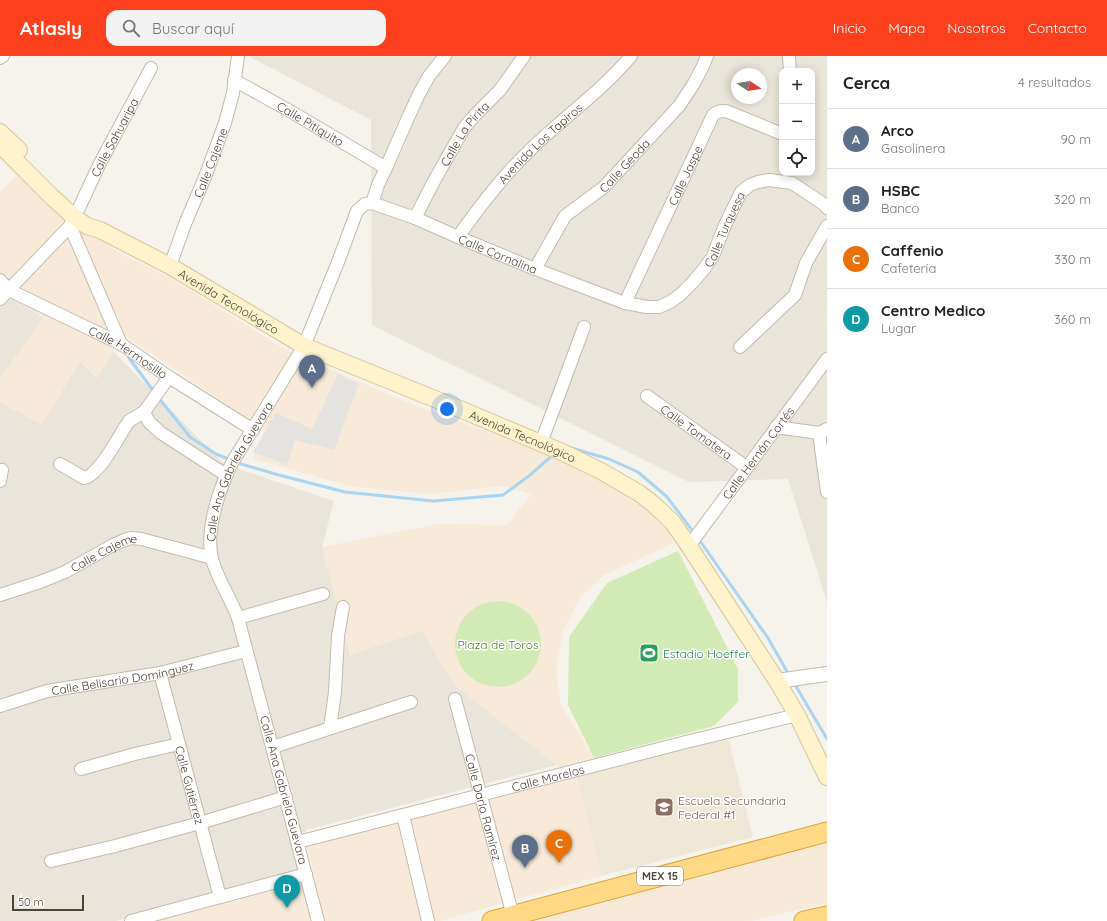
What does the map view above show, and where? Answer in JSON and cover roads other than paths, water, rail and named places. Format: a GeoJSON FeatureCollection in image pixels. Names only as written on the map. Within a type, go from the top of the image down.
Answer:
{"type":"FeatureCollection","features":[{"type":"Feature","properties":{"kind":"highway","name":"MEX 15"},"geometry":{"type":"LineString","coordinates":[[492,921],[827,832]]}},
{"type":"Feature","properties":{"kind":"highway"},"geometry":{"type":"LineString","coordinates":[[804,921],[827,916]]}},
{"type":"Feature","properties":{"kind":"main road","name":"Avenida Tecnológico"},"geometry":{"type":"LineString","coordinates":[[0,136],[72,212],[100,230],[170,266],[304,346],[541,443],[601,471],[639,493],[662,512],[689,546],[777,681],[797,715],[827,777]]}},
{"type":"Feature","properties":{"kind":"street","name":"Calle Cajeme"},"geometry":{"type":"LineString","coordinates":[[170,266],[225,123],[233,93],[238,56]]}},
{"type":"Feature","properties":{"kind":"street"},"geometry":{"type":"LineString","coordinates":[[372,202],[378,185],[419,94],[429,76],[445,56]]}},
{"type":"Feature","properties":{"kind":"street","name":"Calle La Pirita"},"geometry":{"type":"LineString","coordinates":[[415,218],[464,128],[500,90],[524,56]]}},
{"type":"Feature","properties":{"kind":"street","name":"Avenida Los Tapiros"},"geometry":{"type":"LineString","coordinates":[[458,238],[485,199],[527,152],[616,73],[631,56]]}},
{"type":"Feature","properties":{"kind":"street","name":"Calle Geoda"},"geometry":{"type":"LineString","coordinates":[[535,269],[565,216],[604,187],[679,106],[693,86],[707,56]]}},
{"type":"Feature","properties":{"kind":"street"},"geometry":{"type":"LineString","coordinates":[[789,56],[790,68]]}},
{"type":"Feature","properties":{"kind":"street","name":"Calle Sahuaripa"},"geometry":{"type":"LineString","coordinates":[[0,299],[72,212],[151,68]]}},
{"type":"Feature","properties":{"kind":"street","name":"Calle Pitiquito"},"geometry":{"type":"LineString","coordinates":[[234,80],[290,111],[386,168]]}},
{"type":"Feature","properties":{"kind":"street","name":"Calle Jaspe"},"geometry":{"type":"LineString","coordinates":[[625,303],[713,115],[716,112],[726,111],[779,133]]}},
{"type":"Feature","properties":{"kind":"street","name":"Calle Turquesa"},"geometry":{"type":"LineString","coordinates":[[625,303],[647,307],[659,307],[680,295],[704,269],[713,256],[725,225],[741,192],[750,185],[768,180],[794,178],[827,208]]}},
{"type":"Feature","properties":{"kind":"street","name":"Calle Cornalina"},"geometry":{"type":"LineString","coordinates":[[372,202],[415,218],[458,238],[535,269],[625,303]]}},
{"type":"Feature","properties":{"kind":"street","name":"Calle Ana Gabriela Guevara"},"geometry":{"type":"LineString","coordinates":[[318,921],[238,618],[212,558],[211,527],[216,504],[226,474],[304,346],[357,210],[365,204],[372,202]]}},
{"type":"Feature","properties":{"kind":"street"},"geometry":{"type":"LineString","coordinates":[[72,212],[121,344]]}},
{"type":"Feature","properties":{"kind":"street"},"geometry":{"type":"LineString","coordinates":[[740,347],[795,295],[806,263],[827,226]]}},
{"type":"Feature","properties":{"kind":"street","name":"Calle Hermosillo"},"geometry":{"type":"LineString","coordinates":[[0,280],[9,290],[121,344],[169,377],[253,430]]}},
{"type":"Feature","properties":{"kind":"street"},"geometry":{"type":"LineString","coordinates":[[541,443],[584,326]]}},
{"type":"Feature","properties":{"kind":"street","name":"Calle Hernán Cortés"},"geometry":{"type":"LineString","coordinates":[[689,546],[827,359]]}},
{"type":"Feature","properties":{"kind":"street"},"geometry":{"type":"LineString","coordinates":[[60,464],[84,478],[89,477],[100,465],[129,421],[144,412],[169,377]]}},
{"type":"Feature","properties":{"kind":"street","name":"Calle Tomatera"},"geometry":{"type":"LineString","coordinates":[[647,396],[746,467]]}},
{"type":"Feature","properties":{"kind":"street"},"geometry":{"type":"LineString","coordinates":[[144,412],[149,422],[161,433],[226,474]]}},
{"type":"Feature","properties":{"kind":"street"},"geometry":{"type":"LineString","coordinates":[[776,427],[823,431],[827,492]]}},
{"type":"Feature","properties":{"kind":"street","name":"Calle Cajeme"},"geometry":{"type":"LineString","coordinates":[[0,595],[65,572],[113,545],[132,538],[141,539],[212,558]]}},
{"type":"Feature","properties":{"kind":"street"},"geometry":{"type":"LineString","coordinates":[[238,618],[323,594]]}},
{"type":"Feature","properties":{"kind":"street"},"geometry":{"type":"LineString","coordinates":[[330,728],[335,692],[338,636],[343,607]]}},
{"type":"Feature","properties":{"kind":"street","name":"Calle Belisario Domínguez"},"geometry":{"type":"LineString","coordinates":[[0,706],[47,692],[160,673],[246,651]]}},
{"type":"Feature","properties":{"kind":"street","name":"Calle Gutiérrez"},"geometry":{"type":"LineString","coordinates":[[160,673],[220,897]]}},
{"type":"Feature","properties":{"kind":"street"},"geometry":{"type":"LineString","coordinates":[[777,681],[827,674]]}},
{"type":"Feature","properties":{"kind":"street","name":"Calle Darío Ramírez"},"geometry":{"type":"LineString","coordinates":[[455,700],[513,916]]}},
{"type":"Feature","properties":{"kind":"street"},"geometry":{"type":"LineString","coordinates":[[273,747],[411,702]]}},
{"type":"Feature","properties":{"kind":"street","name":"Calle Morelos"},"geometry":{"type":"LineString","coordinates":[[298,842],[664,747],[797,715]]}},
{"type":"Feature","properties":{"kind":"street"},"geometry":{"type":"LineString","coordinates":[[81,769],[179,744]]}},
{"type":"Feature","properties":{"kind":"street"},"geometry":{"type":"LineString","coordinates":[[50,861],[115,846],[286,798]]}},
{"type":"Feature","properties":{"kind":"street"},"geometry":{"type":"LineString","coordinates":[[403,814],[428,921]]}},
{"type":"Feature","properties":{"kind":"street"},"geometry":{"type":"LineString","coordinates":[[131,921],[306,874]]}},
{"type":"Feature","properties":{"kind":"waterway"},"geometry":{"type":"LineString","coordinates":[[127,353],[129,358],[155,393]]}},
{"type":"Feature","properties":{"kind":"waterway"},"geometry":{"type":"LineString","coordinates":[[158,397],[190,437],[216,454],[226,458]]}},
{"type":"Feature","properties":{"kind":"waterway"},"geometry":{"type":"LineString","coordinates":[[568,447],[609,459],[638,472],[667,497],[695,534]]}},
{"type":"Feature","properties":{"kind":"waterway"},"geometry":{"type":"LineString","coordinates":[[241,464],[345,492],[433,501],[503,495],[530,475],[554,454]]}},
{"type":"Feature","properties":{"kind":"waterway"},"geometry":{"type":"LineString","coordinates":[[698,538],[768,638],[789,675]]}},
{"type":"Feature","properties":{"kind":"waterway"},"geometry":{"type":"LineString","coordinates":[[794,683],[827,739]]}},
{"type":"Feature","properties":{"kind":"place","name":"Arco"},"geometry":{"type":"Point","coordinates":[312,388]}},
{"type":"Feature","properties":{"kind":"place","name":"Estadio Hoeffer"},"geometry":{"type":"Point","coordinates":[649,653]}},
{"type":"Feature","properties":{"kind":"place","name":"Escuela Secundaria Federal #1"},"geometry":{"type":"Point","coordinates":[664,807]}},
{"type":"Feature","properties":{"kind":"place","name":"Caffenio"},"geometry":{"type":"Point","coordinates":[559,863]}},
{"type":"Feature","properties":{"kind":"place","name":"HSBC"},"geometry":{"type":"Point","coordinates":[525,868]}},
{"type":"Feature","properties":{"kind":"place","name":"Centro Medico"},"geometry":{"type":"Point","coordinates":[287,908]}},
{"type":"Feature","properties":{"kind":"park label","name":"Plaza de Toros"},"geometry":{"type":"Point","coordinates":[498,644]}}]}
